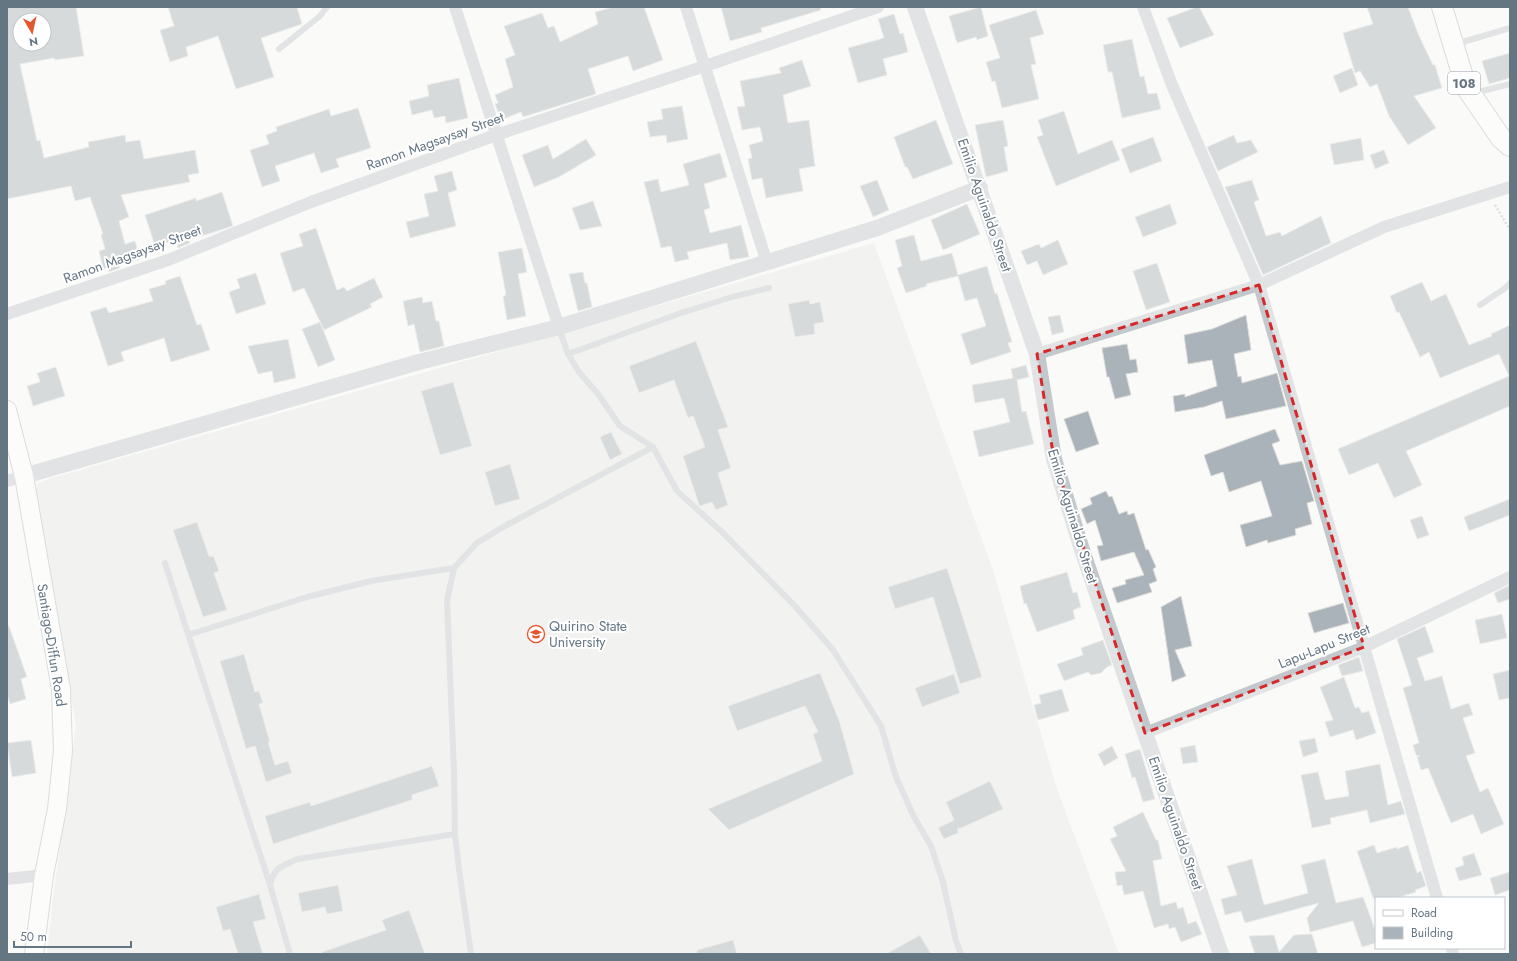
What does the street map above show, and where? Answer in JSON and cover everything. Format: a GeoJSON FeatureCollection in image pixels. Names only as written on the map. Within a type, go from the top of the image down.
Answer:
{"type":"FeatureCollection","features":[{"type":"Feature","properties":{"kind":"main road","name":"108"},"geometry":{"type":"LineString","coordinates":[[1442,7],[1466,87],[1500,138],[1510,146]]}},
{"type":"Feature","properties":{"kind":"main road","name":"Santiago-Diffun Road"},"geometry":{"type":"LineString","coordinates":[[7,410],[16,479],[61,689],[64,751],[57,809],[44,875],[34,954]]}},
{"type":"Feature","properties":{"kind":"street"},"geometry":{"type":"LineString","coordinates":[[455,7],[559,327]]}},
{"type":"Feature","properties":{"kind":"street"},"geometry":{"type":"LineString","coordinates":[[686,7],[767,262]]}},
{"type":"Feature","properties":{"kind":"street","name":"Ramon Magsaysay Street"},"geometry":{"type":"LineString","coordinates":[[7,314],[168,260],[311,202],[496,134],[705,66],[878,7]]}},
{"type":"Feature","properties":{"kind":"street","name":"Emilio Aguinaldo Street"},"geometry":{"type":"LineString","coordinates":[[916,7],[1037,354],[1054,459],[1083,553],[1221,954]]}},
{"type":"Feature","properties":{"kind":"street"},"geometry":{"type":"LineString","coordinates":[[1143,7],[1172,85],[1259,285],[1437,897]]}},
{"type":"Feature","properties":{"kind":"street"},"geometry":{"type":"LineString","coordinates":[[1037,354],[1259,285],[1384,227],[1510,187]]}},
{"type":"Feature","properties":{"kind":"street"},"geometry":{"type":"LineString","coordinates":[[16,479],[420,362],[559,327],[877,228],[980,188]]}},
{"type":"Feature","properties":{"kind":"street","name":"Lapu-Lapu Street"},"geometry":{"type":"LineString","coordinates":[[1145,733],[1364,647],[1510,577]]}},
{"type":"Feature","properties":{"kind":"street"},"geometry":{"type":"LineString","coordinates":[[7,879],[44,875]]}},
{"type":"Feature","properties":{"kind":"lane"},"geometry":{"type":"LineString","coordinates":[[279,49],[320,16],[327,7]]}},
{"type":"Feature","properties":{"kind":"lane"},"geometry":{"type":"LineString","coordinates":[[1453,44],[1510,28]]}},
{"type":"Feature","properties":{"kind":"lane"},"geometry":{"type":"LineString","coordinates":[[1471,94],[1510,84]]}},
{"type":"Feature","properties":{"kind":"lane"},"geometry":{"type":"LineString","coordinates":[[1480,305],[1504,289],[1510,283]]}},
{"type":"Feature","properties":{"kind":"lane"},"geometry":{"type":"LineString","coordinates":[[568,354],[681,313],[732,297],[769,288]]}},
{"type":"Feature","properties":{"kind":"lane"},"geometry":{"type":"LineString","coordinates":[[559,327],[568,354],[579,372],[598,394],[620,426],[653,446],[677,491],[722,532],[795,606],[833,650],[881,726],[896,777],[914,817],[931,846],[944,882],[956,940],[961,954]]}},
{"type":"Feature","properties":{"kind":"lane"},"geometry":{"type":"LineString","coordinates":[[471,954],[458,869],[455,834],[447,600],[454,568],[477,543],[503,527],[653,446]]}},
{"type":"Feature","properties":{"kind":"lane"},"geometry":{"type":"LineString","coordinates":[[165,564],[270,885],[290,954]]}},
{"type":"Feature","properties":{"kind":"lane"},"geometry":{"type":"LineString","coordinates":[[188,635],[315,595],[371,581],[454,568]]}},
{"type":"Feature","properties":{"kind":"lane"},"geometry":{"type":"LineString","coordinates":[[270,885],[272,873],[284,865],[298,859],[455,834]]}},
{"type":"Feature","properties":{"kind":"path"},"geometry":{"type":"LineString","coordinates":[[1489,194],[1510,230]]}},
{"type":"Feature","properties":{"kind":"highlighted area"},"geometry":{"type":"Polygon","coordinates":[[[1259,285],[1364,647],[1145,733],[1054,459],[1037,354],[1259,285]]]}},
{"type":"Feature","properties":{"kind":"shaded area","name":"Quirino State University"},"geometry":{"type":"Polygon","coordinates":[[[874,243],[993,570],[1058,792],[1119,954],[47,954],[76,725],[35,493],[38,484],[48,479],[874,243]]]}},
{"type":"Feature","properties":{"kind":"building"},"geometry":{"type":"Polygon","coordinates":[[[7,7],[76,7],[84,56],[55,60],[54,58],[20,64],[37,141],[40,140],[44,158],[89,147],[88,142],[125,135],[126,142],[140,140],[144,159],[195,150],[199,173],[188,175],[190,182],[121,195],[129,217],[119,221],[125,244],[135,241],[140,259],[119,265],[120,268],[109,272],[108,268],[103,269],[99,251],[105,249],[101,235],[103,234],[90,197],[75,201],[71,186],[7,199],[7,7]]]}},
{"type":"Feature","properties":{"kind":"building"},"geometry":{"type":"Polygon","coordinates":[[[168,7],[297,7],[302,24],[261,38],[274,77],[236,89],[218,36],[186,47],[188,56],[170,62],[160,30],[174,26],[168,7]]]}},
{"type":"Feature","properties":{"kind":"building"},"geometry":{"type":"Polygon","coordinates":[[[614,7],[644,7],[663,60],[633,71],[628,56],[588,69],[596,94],[523,117],[521,112],[501,120],[495,104],[498,103],[495,95],[513,87],[505,59],[515,55],[504,26],[542,13],[548,28],[554,26],[560,42],[598,24],[595,12],[614,7]]]}},
{"type":"Feature","properties":{"kind":"building"},"geometry":{"type":"Polygon","coordinates":[[[721,7],[820,7],[821,10],[761,28],[762,32],[730,41],[721,7]]]}},
{"type":"Feature","properties":{"kind":"building"},"geometry":{"type":"Polygon","coordinates":[[[981,7],[988,36],[977,40],[976,37],[957,43],[949,16],[981,7]]]}},
{"type":"Feature","properties":{"kind":"building"},"geometry":{"type":"Polygon","coordinates":[[[1199,7],[1214,35],[1180,48],[1167,18],[1199,7]]]}},
{"type":"Feature","properties":{"kind":"building"},"geometry":{"type":"Polygon","coordinates":[[[1367,7],[1408,7],[1419,36],[1433,65],[1435,65],[1442,88],[1414,96],[1436,128],[1408,145],[1389,116],[1377,84],[1370,87],[1360,71],[1355,73],[1343,33],[1373,24],[1367,7]]]}},
{"type":"Feature","properties":{"kind":"building"},"geometry":{"type":"Polygon","coordinates":[[[1036,10],[1044,34],[1030,38],[1036,64],[1031,65],[1039,99],[1002,108],[995,81],[992,82],[986,62],[1000,58],[989,25],[1036,10]]]}},
{"type":"Feature","properties":{"kind":"building"},"geometry":{"type":"Polygon","coordinates":[[[894,14],[900,34],[903,33],[908,52],[883,59],[887,75],[858,83],[848,48],[884,38],[878,19],[894,14]]]}},
{"type":"Feature","properties":{"kind":"building"},"geometry":{"type":"Polygon","coordinates":[[[1132,39],[1140,77],[1144,76],[1148,94],[1157,93],[1161,109],[1122,118],[1112,72],[1108,72],[1103,45],[1132,39]]]}},
{"type":"Feature","properties":{"kind":"building"},"geometry":{"type":"Polygon","coordinates":[[[1510,53],[1510,78],[1489,84],[1482,61],[1510,53]]]}},
{"type":"Feature","properties":{"kind":"building"},"geometry":{"type":"Polygon","coordinates":[[[802,60],[811,86],[783,95],[788,123],[809,120],[815,166],[799,169],[803,191],[766,198],[762,178],[752,180],[748,159],[752,158],[749,145],[763,141],[760,127],[742,130],[737,107],[745,106],[740,81],[781,73],[779,68],[802,60]]]}},
{"type":"Feature","properties":{"kind":"building"},"geometry":{"type":"Polygon","coordinates":[[[1352,68],[1358,85],[1340,93],[1333,76],[1352,68]]]}},
{"type":"Feature","properties":{"kind":"building"},"geometry":{"type":"Polygon","coordinates":[[[459,78],[468,118],[446,123],[445,116],[434,118],[432,110],[412,115],[409,101],[429,96],[427,85],[459,78]]]}},
{"type":"Feature","properties":{"kind":"building"},"geometry":{"type":"Polygon","coordinates":[[[682,106],[688,139],[667,143],[666,135],[650,137],[647,122],[663,119],[661,109],[682,106]]]}},
{"type":"Feature","properties":{"kind":"building"},"geometry":{"type":"Polygon","coordinates":[[[358,108],[371,148],[336,159],[339,167],[321,173],[314,153],[275,166],[280,181],[262,187],[250,150],[269,144],[266,135],[277,131],[276,127],[329,109],[331,116],[358,108]]]}},
{"type":"Feature","properties":{"kind":"building"},"geometry":{"type":"Polygon","coordinates":[[[1064,111],[1078,154],[1112,140],[1120,160],[1056,186],[1037,137],[1043,135],[1038,120],[1064,111]]]}},
{"type":"Feature","properties":{"kind":"building"},"geometry":{"type":"Polygon","coordinates":[[[936,120],[953,164],[913,179],[907,167],[905,167],[894,137],[936,120]]]}},
{"type":"Feature","properties":{"kind":"building"},"geometry":{"type":"Polygon","coordinates":[[[1003,120],[1008,146],[1004,147],[1008,171],[986,177],[975,125],[1003,120]]]}},
{"type":"Feature","properties":{"kind":"building"},"geometry":{"type":"Polygon","coordinates":[[[1234,135],[1237,143],[1251,140],[1258,152],[1218,171],[1207,147],[1234,135]]]}},
{"type":"Feature","properties":{"kind":"building"},"geometry":{"type":"Polygon","coordinates":[[[1153,137],[1162,161],[1130,173],[1121,149],[1153,137]]]}},
{"type":"Feature","properties":{"kind":"building"},"geometry":{"type":"Polygon","coordinates":[[[1361,138],[1364,160],[1334,165],[1330,144],[1361,138]]]}},
{"type":"Feature","properties":{"kind":"building"},"geometry":{"type":"Polygon","coordinates":[[[586,139],[596,155],[559,177],[534,187],[522,155],[548,145],[553,159],[586,139]]]}},
{"type":"Feature","properties":{"kind":"building"},"geometry":{"type":"Polygon","coordinates":[[[1384,150],[1389,163],[1375,169],[1370,155],[1384,150]]]}},
{"type":"Feature","properties":{"kind":"building"},"geometry":{"type":"Polygon","coordinates":[[[720,153],[727,177],[704,184],[710,208],[704,210],[710,233],[741,225],[749,257],[730,260],[727,243],[687,252],[689,259],[675,262],[671,246],[661,248],[644,182],[658,179],[661,192],[689,185],[683,164],[720,153]]]}},
{"type":"Feature","properties":{"kind":"building"},"geometry":{"type":"Polygon","coordinates":[[[452,171],[457,190],[448,193],[456,226],[410,238],[406,222],[429,216],[424,194],[438,191],[434,176],[452,171]]]}},
{"type":"Feature","properties":{"kind":"building"},"geometry":{"type":"Polygon","coordinates":[[[877,180],[889,210],[873,217],[860,186],[877,180]]]}},
{"type":"Feature","properties":{"kind":"building"},"geometry":{"type":"Polygon","coordinates":[[[1252,180],[1259,200],[1254,202],[1266,236],[1280,232],[1282,236],[1321,216],[1331,243],[1263,275],[1225,187],[1252,180]]]}},
{"type":"Feature","properties":{"kind":"building"},"geometry":{"type":"Polygon","coordinates":[[[222,192],[233,226],[189,240],[190,243],[178,248],[176,240],[155,246],[145,215],[196,198],[196,201],[222,192]]]}},
{"type":"Feature","properties":{"kind":"building"},"geometry":{"type":"Polygon","coordinates":[[[593,201],[602,226],[580,230],[572,208],[593,201]]]}},
{"type":"Feature","properties":{"kind":"building"},"geometry":{"type":"Polygon","coordinates":[[[967,204],[980,234],[943,250],[931,220],[967,204]]]}},
{"type":"Feature","properties":{"kind":"building"},"geometry":{"type":"Polygon","coordinates":[[[1170,204],[1177,224],[1143,237],[1135,217],[1170,204]]]}},
{"type":"Feature","properties":{"kind":"building"},"geometry":{"type":"Polygon","coordinates":[[[316,228],[337,290],[344,287],[347,291],[374,278],[383,297],[370,304],[372,307],[324,330],[304,288],[293,292],[280,253],[303,246],[299,234],[316,228]]]}},
{"type":"Feature","properties":{"kind":"building"},"geometry":{"type":"Polygon","coordinates":[[[914,235],[921,261],[952,253],[958,275],[987,266],[1012,342],[1008,343],[1011,352],[971,365],[961,334],[986,326],[977,298],[965,301],[958,276],[926,284],[927,286],[906,293],[897,268],[902,266],[895,240],[914,235]]]}},
{"type":"Feature","properties":{"kind":"building"},"geometry":{"type":"Polygon","coordinates":[[[1058,240],[1068,264],[1043,275],[1037,261],[1027,265],[1021,251],[1039,244],[1041,248],[1058,240]]]}},
{"type":"Feature","properties":{"kind":"building"},"geometry":{"type":"Polygon","coordinates":[[[522,248],[527,272],[518,274],[526,316],[507,320],[503,296],[506,295],[498,252],[522,248]]]}},
{"type":"Feature","properties":{"kind":"building"},"geometry":{"type":"Polygon","coordinates":[[[1157,263],[1170,302],[1146,310],[1133,271],[1157,263]]]}},
{"type":"Feature","properties":{"kind":"building"},"geometry":{"type":"Polygon","coordinates":[[[583,272],[592,307],[578,311],[569,274],[583,272]]]}},
{"type":"Feature","properties":{"kind":"building"},"geometry":{"type":"Polygon","coordinates":[[[256,273],[266,304],[236,314],[229,292],[240,288],[237,279],[256,273]]]}},
{"type":"Feature","properties":{"kind":"building"},"geometry":{"type":"Polygon","coordinates":[[[180,276],[197,325],[201,324],[210,350],[171,362],[164,338],[121,352],[124,361],[108,366],[90,312],[106,307],[109,313],[153,301],[149,289],[166,284],[165,281],[180,276]]]}},
{"type":"Feature","properties":{"kind":"building"},"geometry":{"type":"Polygon","coordinates":[[[1422,282],[1431,301],[1446,294],[1469,345],[1492,336],[1491,334],[1510,325],[1510,406],[1406,451],[1422,485],[1394,498],[1378,463],[1349,475],[1338,449],[1509,376],[1499,354],[1440,378],[1429,352],[1420,357],[1399,312],[1397,313],[1390,296],[1422,282]]]}},
{"type":"Feature","properties":{"kind":"building"},"geometry":{"type":"Polygon","coordinates":[[[422,297],[423,303],[432,301],[436,321],[439,321],[444,346],[420,352],[414,324],[408,326],[403,301],[422,297]]]}},
{"type":"Feature","properties":{"kind":"building"},"geometry":{"type":"Polygon","coordinates":[[[809,300],[810,304],[820,302],[824,322],[814,324],[815,334],[795,337],[788,304],[809,300]]]}},
{"type":"Feature","properties":{"kind":"building"},"geometry":{"type":"Polygon","coordinates":[[[1060,315],[1064,332],[1052,335],[1048,317],[1060,315]]]}},
{"type":"Feature","properties":{"kind":"building"},"geometry":{"type":"Polygon","coordinates":[[[1246,315],[1251,350],[1234,354],[1238,377],[1241,376],[1242,383],[1277,373],[1286,406],[1226,419],[1222,401],[1204,407],[1175,412],[1173,396],[1185,394],[1185,397],[1217,386],[1212,360],[1188,364],[1184,335],[1212,329],[1246,315]]]}},
{"type":"Feature","properties":{"kind":"building"},"geometry":{"type":"Polygon","coordinates":[[[320,322],[335,360],[318,367],[302,329],[320,322]]]}},
{"type":"Feature","properties":{"kind":"building"},"geometry":{"type":"Polygon","coordinates":[[[288,339],[296,378],[274,383],[272,371],[258,374],[248,346],[288,339]]]}},
{"type":"Feature","properties":{"kind":"building"},"geometry":{"type":"Polygon","coordinates":[[[696,341],[728,427],[718,430],[731,468],[718,473],[728,505],[716,510],[712,502],[699,505],[683,456],[705,447],[693,416],[688,418],[674,380],[639,393],[629,366],[696,341]]]}},
{"type":"Feature","properties":{"kind":"building"},"geometry":{"type":"Polygon","coordinates":[[[1127,344],[1130,360],[1136,359],[1138,372],[1126,374],[1131,395],[1115,399],[1109,377],[1107,377],[1102,348],[1127,344]]]}},
{"type":"Feature","properties":{"kind":"building"},"geometry":{"type":"Polygon","coordinates":[[[1026,365],[1029,377],[1017,380],[1022,412],[1026,411],[1034,444],[979,457],[973,431],[1010,422],[1004,398],[975,403],[972,385],[1013,378],[1011,369],[1026,365]]]}},
{"type":"Feature","properties":{"kind":"building"},"geometry":{"type":"Polygon","coordinates":[[[56,367],[65,396],[33,406],[27,386],[40,382],[37,373],[56,367]]]}},
{"type":"Feature","properties":{"kind":"building"},"geometry":{"type":"Polygon","coordinates":[[[453,382],[472,446],[440,455],[421,391],[453,382]]]}},
{"type":"Feature","properties":{"kind":"building"},"geometry":{"type":"Polygon","coordinates":[[[1088,411],[1099,444],[1076,452],[1064,419],[1088,411]]]}},
{"type":"Feature","properties":{"kind":"building"},"geometry":{"type":"Polygon","coordinates":[[[1275,429],[1280,441],[1272,444],[1280,465],[1302,461],[1314,501],[1307,503],[1312,524],[1295,529],[1296,535],[1268,543],[1267,540],[1246,547],[1240,525],[1272,516],[1261,481],[1229,492],[1223,472],[1211,476],[1204,455],[1275,429]]]}},
{"type":"Feature","properties":{"kind":"building"},"geometry":{"type":"Polygon","coordinates":[[[611,432],[622,454],[610,460],[600,437],[611,432]]]}},
{"type":"Feature","properties":{"kind":"building"},"geometry":{"type":"Polygon","coordinates":[[[510,464],[520,499],[495,506],[485,472],[510,464]]]}},
{"type":"Feature","properties":{"kind":"building"},"geometry":{"type":"Polygon","coordinates":[[[1106,491],[1109,497],[1112,496],[1119,514],[1127,511],[1128,515],[1134,513],[1146,550],[1148,549],[1156,567],[1153,569],[1157,581],[1149,584],[1152,592],[1117,603],[1112,588],[1126,584],[1125,580],[1144,575],[1134,552],[1101,561],[1097,546],[1103,545],[1095,520],[1087,524],[1081,509],[1092,504],[1090,498],[1106,491]]]}},
{"type":"Feature","properties":{"kind":"building"},"geometry":{"type":"Polygon","coordinates":[[[1510,499],[1510,515],[1469,531],[1464,517],[1510,499]]]}},
{"type":"Feature","properties":{"kind":"building"},"geometry":{"type":"Polygon","coordinates":[[[1422,516],[1429,535],[1417,539],[1410,520],[1422,516]]]}},
{"type":"Feature","properties":{"kind":"building"},"geometry":{"type":"Polygon","coordinates":[[[197,522],[209,556],[214,557],[219,571],[214,573],[227,610],[203,617],[173,530],[197,522]]]}},
{"type":"Feature","properties":{"kind":"building"},"geometry":{"type":"Polygon","coordinates":[[[947,568],[982,677],[960,684],[933,597],[895,609],[888,587],[947,568]]]}},
{"type":"Feature","properties":{"kind":"building"},"geometry":{"type":"Polygon","coordinates":[[[1067,572],[1073,593],[1077,592],[1081,607],[1073,610],[1075,619],[1037,632],[1026,603],[1024,604],[1020,586],[1067,572]]]}},
{"type":"Feature","properties":{"kind":"building"},"geometry":{"type":"Polygon","coordinates":[[[1510,585],[1510,599],[1498,603],[1494,593],[1510,585]]]}},
{"type":"Feature","properties":{"kind":"building"},"geometry":{"type":"Polygon","coordinates":[[[1181,596],[1192,646],[1175,650],[1186,676],[1172,682],[1161,607],[1181,596]]]}},
{"type":"Feature","properties":{"kind":"building"},"geometry":{"type":"Polygon","coordinates":[[[1343,603],[1349,623],[1314,633],[1308,613],[1343,603]]]}},
{"type":"Feature","properties":{"kind":"building"},"geometry":{"type":"Polygon","coordinates":[[[1502,614],[1507,638],[1480,644],[1475,620],[1502,614]]]}},
{"type":"Feature","properties":{"kind":"building"},"geometry":{"type":"Polygon","coordinates":[[[7,626],[9,626],[27,677],[21,679],[26,699],[10,704],[7,694],[7,626]]]}},
{"type":"Feature","properties":{"kind":"building"},"geometry":{"type":"Polygon","coordinates":[[[1425,626],[1434,652],[1417,658],[1425,681],[1442,676],[1451,709],[1469,703],[1473,715],[1463,718],[1475,753],[1466,756],[1480,792],[1488,788],[1504,824],[1481,834],[1473,814],[1451,823],[1428,768],[1421,770],[1417,757],[1420,756],[1416,755],[1413,745],[1419,743],[1403,688],[1412,685],[1397,639],[1425,626]]]}},
{"type":"Feature","properties":{"kind":"building"},"geometry":{"type":"Polygon","coordinates":[[[1103,640],[1112,665],[1107,667],[1101,673],[1091,675],[1088,672],[1064,681],[1057,664],[1083,655],[1081,648],[1103,640]]]}},
{"type":"Feature","properties":{"kind":"building"},"geometry":{"type":"Polygon","coordinates":[[[244,654],[255,692],[259,691],[263,703],[259,704],[275,765],[288,761],[292,773],[266,782],[255,746],[246,749],[220,661],[244,654]]]}},
{"type":"Feature","properties":{"kind":"building"},"geometry":{"type":"Polygon","coordinates":[[[1359,657],[1363,671],[1342,676],[1338,665],[1359,657]]]}},
{"type":"Feature","properties":{"kind":"building"},"geometry":{"type":"Polygon","coordinates":[[[1510,670],[1510,698],[1499,700],[1493,674],[1510,670]]]}},
{"type":"Feature","properties":{"kind":"building"},"geometry":{"type":"Polygon","coordinates":[[[820,673],[840,723],[854,774],[729,830],[708,809],[822,761],[813,734],[818,732],[805,706],[737,731],[728,706],[820,673]]]}},
{"type":"Feature","properties":{"kind":"building"},"geometry":{"type":"Polygon","coordinates":[[[954,674],[960,693],[922,707],[915,688],[954,674]]]}},
{"type":"Feature","properties":{"kind":"building"},"geometry":{"type":"Polygon","coordinates":[[[1344,677],[1355,708],[1359,707],[1362,713],[1369,711],[1376,733],[1356,740],[1353,730],[1330,737],[1325,722],[1333,720],[1320,687],[1344,677]]]}},
{"type":"Feature","properties":{"kind":"building"},"geometry":{"type":"Polygon","coordinates":[[[1062,689],[1069,711],[1038,720],[1034,705],[1041,703],[1039,695],[1062,689]]]}},
{"type":"Feature","properties":{"kind":"building"},"geometry":{"type":"Polygon","coordinates":[[[1315,738],[1318,752],[1303,757],[1299,741],[1315,738]]]}},
{"type":"Feature","properties":{"kind":"building"},"geometry":{"type":"Polygon","coordinates":[[[31,740],[36,773],[12,777],[7,743],[31,740]]]}},
{"type":"Feature","properties":{"kind":"building"},"geometry":{"type":"Polygon","coordinates":[[[1195,745],[1198,762],[1183,764],[1180,748],[1195,745]]]}},
{"type":"Feature","properties":{"kind":"building"},"geometry":{"type":"Polygon","coordinates":[[[1112,746],[1118,758],[1104,766],[1098,754],[1112,746]]]}},
{"type":"Feature","properties":{"kind":"building"},"geometry":{"type":"Polygon","coordinates":[[[1140,749],[1155,799],[1143,802],[1135,777],[1132,778],[1125,754],[1140,749]]]}},
{"type":"Feature","properties":{"kind":"building"},"geometry":{"type":"Polygon","coordinates":[[[1380,764],[1388,805],[1401,801],[1405,814],[1370,823],[1367,810],[1330,818],[1331,824],[1312,828],[1301,775],[1318,772],[1325,800],[1349,796],[1345,771],[1380,764]]]}},
{"type":"Feature","properties":{"kind":"building"},"geometry":{"type":"Polygon","coordinates":[[[432,766],[439,786],[412,795],[412,800],[273,844],[265,816],[310,802],[311,806],[432,766]]]}},
{"type":"Feature","properties":{"kind":"building"},"geometry":{"type":"Polygon","coordinates":[[[990,781],[1003,809],[959,829],[958,827],[958,833],[944,839],[938,828],[954,820],[946,802],[990,781]]]}},
{"type":"Feature","properties":{"kind":"building"},"geometry":{"type":"Polygon","coordinates":[[[1143,812],[1156,840],[1158,840],[1162,859],[1153,861],[1161,906],[1176,902],[1178,909],[1183,907],[1188,924],[1196,921],[1202,934],[1181,942],[1175,927],[1169,929],[1168,924],[1154,928],[1143,891],[1124,895],[1122,885],[1117,886],[1115,872],[1126,871],[1110,839],[1117,836],[1113,827],[1143,812]]]}},
{"type":"Feature","properties":{"kind":"building"},"geometry":{"type":"Polygon","coordinates":[[[1374,845],[1377,853],[1408,845],[1417,873],[1421,871],[1426,886],[1415,890],[1416,892],[1399,897],[1373,898],[1357,851],[1374,845]]]}},
{"type":"Feature","properties":{"kind":"building"},"geometry":{"type":"Polygon","coordinates":[[[1474,853],[1482,875],[1459,881],[1455,868],[1464,865],[1462,857],[1474,853]]]}},
{"type":"Feature","properties":{"kind":"building"},"geometry":{"type":"Polygon","coordinates":[[[1252,859],[1264,905],[1308,893],[1301,865],[1325,859],[1336,903],[1363,897],[1375,929],[1375,943],[1362,947],[1353,921],[1310,932],[1307,918],[1319,903],[1245,923],[1241,911],[1225,915],[1221,899],[1237,895],[1227,866],[1252,859]]]}},
{"type":"Feature","properties":{"kind":"building"},"geometry":{"type":"Polygon","coordinates":[[[1510,872],[1510,890],[1495,895],[1490,878],[1510,872]]]}},
{"type":"Feature","properties":{"kind":"building"},"geometry":{"type":"Polygon","coordinates":[[[338,885],[343,911],[327,914],[325,907],[302,912],[298,893],[338,885]]]}},
{"type":"Feature","properties":{"kind":"building"},"geometry":{"type":"Polygon","coordinates":[[[259,894],[266,919],[253,922],[263,954],[238,954],[230,929],[223,931],[216,907],[259,894]]]}},
{"type":"Feature","properties":{"kind":"building"},"geometry":{"type":"Polygon","coordinates":[[[409,910],[425,954],[322,954],[322,952],[386,930],[382,920],[409,910]]]}},
{"type":"Feature","properties":{"kind":"building"},"geometry":{"type":"Polygon","coordinates":[[[1312,934],[1318,954],[1255,954],[1249,936],[1274,935],[1279,952],[1294,935],[1312,934]]]}},
{"type":"Feature","properties":{"kind":"building"},"geometry":{"type":"Polygon","coordinates":[[[920,935],[931,954],[886,954],[920,935]]]}},
{"type":"Feature","properties":{"kind":"building"},"geometry":{"type":"Polygon","coordinates":[[[733,940],[737,954],[697,954],[697,950],[733,940]]]}},
{"type":"Feature","properties":{"kind":"place","name":"Quirino State University"},"geometry":{"type":"Point","coordinates":[536,634]}}]}
